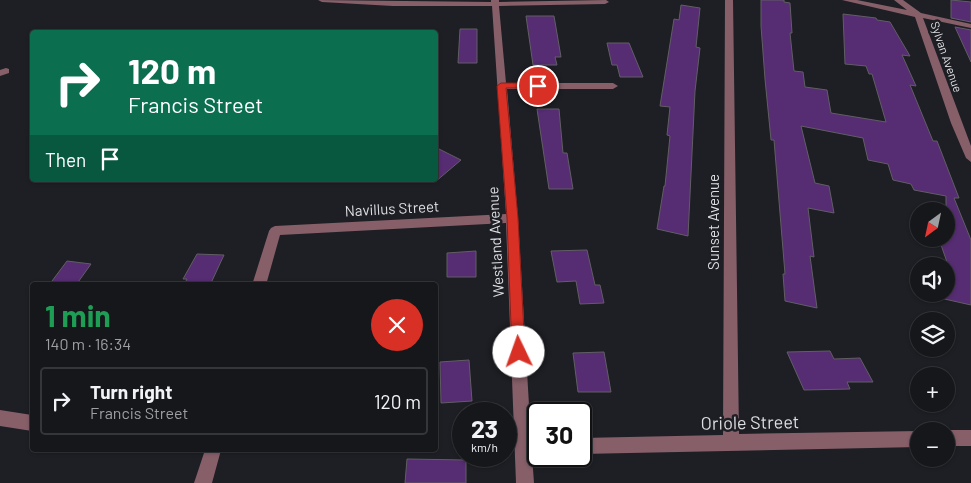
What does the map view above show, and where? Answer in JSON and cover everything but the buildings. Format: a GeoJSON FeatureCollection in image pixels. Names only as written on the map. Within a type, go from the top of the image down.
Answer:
{"type":"FeatureCollection","features":[{"type":"Feature","properties":{"kind":"street"},"geometry":{"type":"LineString","coordinates":[[322,0],[605,2]]}},
{"type":"Feature","properties":{"kind":"street","name":"Sunset Avenue"},"geometry":{"type":"LineString","coordinates":[[729,0],[731,443]]}},
{"type":"Feature","properties":{"kind":"street"},"geometry":{"type":"LineString","coordinates":[[846,0],[971,26]]}},
{"type":"Feature","properties":{"kind":"street","name":"Sylvan Avenue"},"geometry":{"type":"LineString","coordinates":[[898,0],[918,15],[956,123],[971,158]]}},
{"type":"Feature","properties":{"kind":"street","name":"Westland Avenue"},"geometry":{"type":"LineString","coordinates":[[495,2],[527,402]]}},
{"type":"Feature","properties":{"kind":"street"},"geometry":{"type":"LineString","coordinates":[[501,86],[613,86]]}},
{"type":"Feature","properties":{"kind":"street","name":"Navillus Street"},"geometry":{"type":"LineString","coordinates":[[260,282],[275,231],[512,218]]}},
{"type":"Feature","properties":{"kind":"street"},"geometry":{"type":"LineString","coordinates":[[0,418],[30,423]]}},
{"type":"Feature","properties":{"kind":"street"},"geometry":{"type":"LineString","coordinates":[[955,438],[971,438]]}},
{"type":"Feature","properties":{"kind":"street","name":"Oriole Street"},"geometry":{"type":"LineString","coordinates":[[592,446],[910,439]]}},
{"type":"Feature","properties":{"kind":"street"},"geometry":{"type":"LineString","coordinates":[[203,483],[210,452]]}},
{"type":"Feature","properties":{"kind":"street","name":"Westland Avenue"},"geometry":{"type":"LineString","coordinates":[[525,483],[528,467]]}},
{"type":"Feature","properties":{"kind":"route"},"geometry":{"type":"LineString","coordinates":[[519,352],[512,218],[501,86],[538,86]]}}]}
